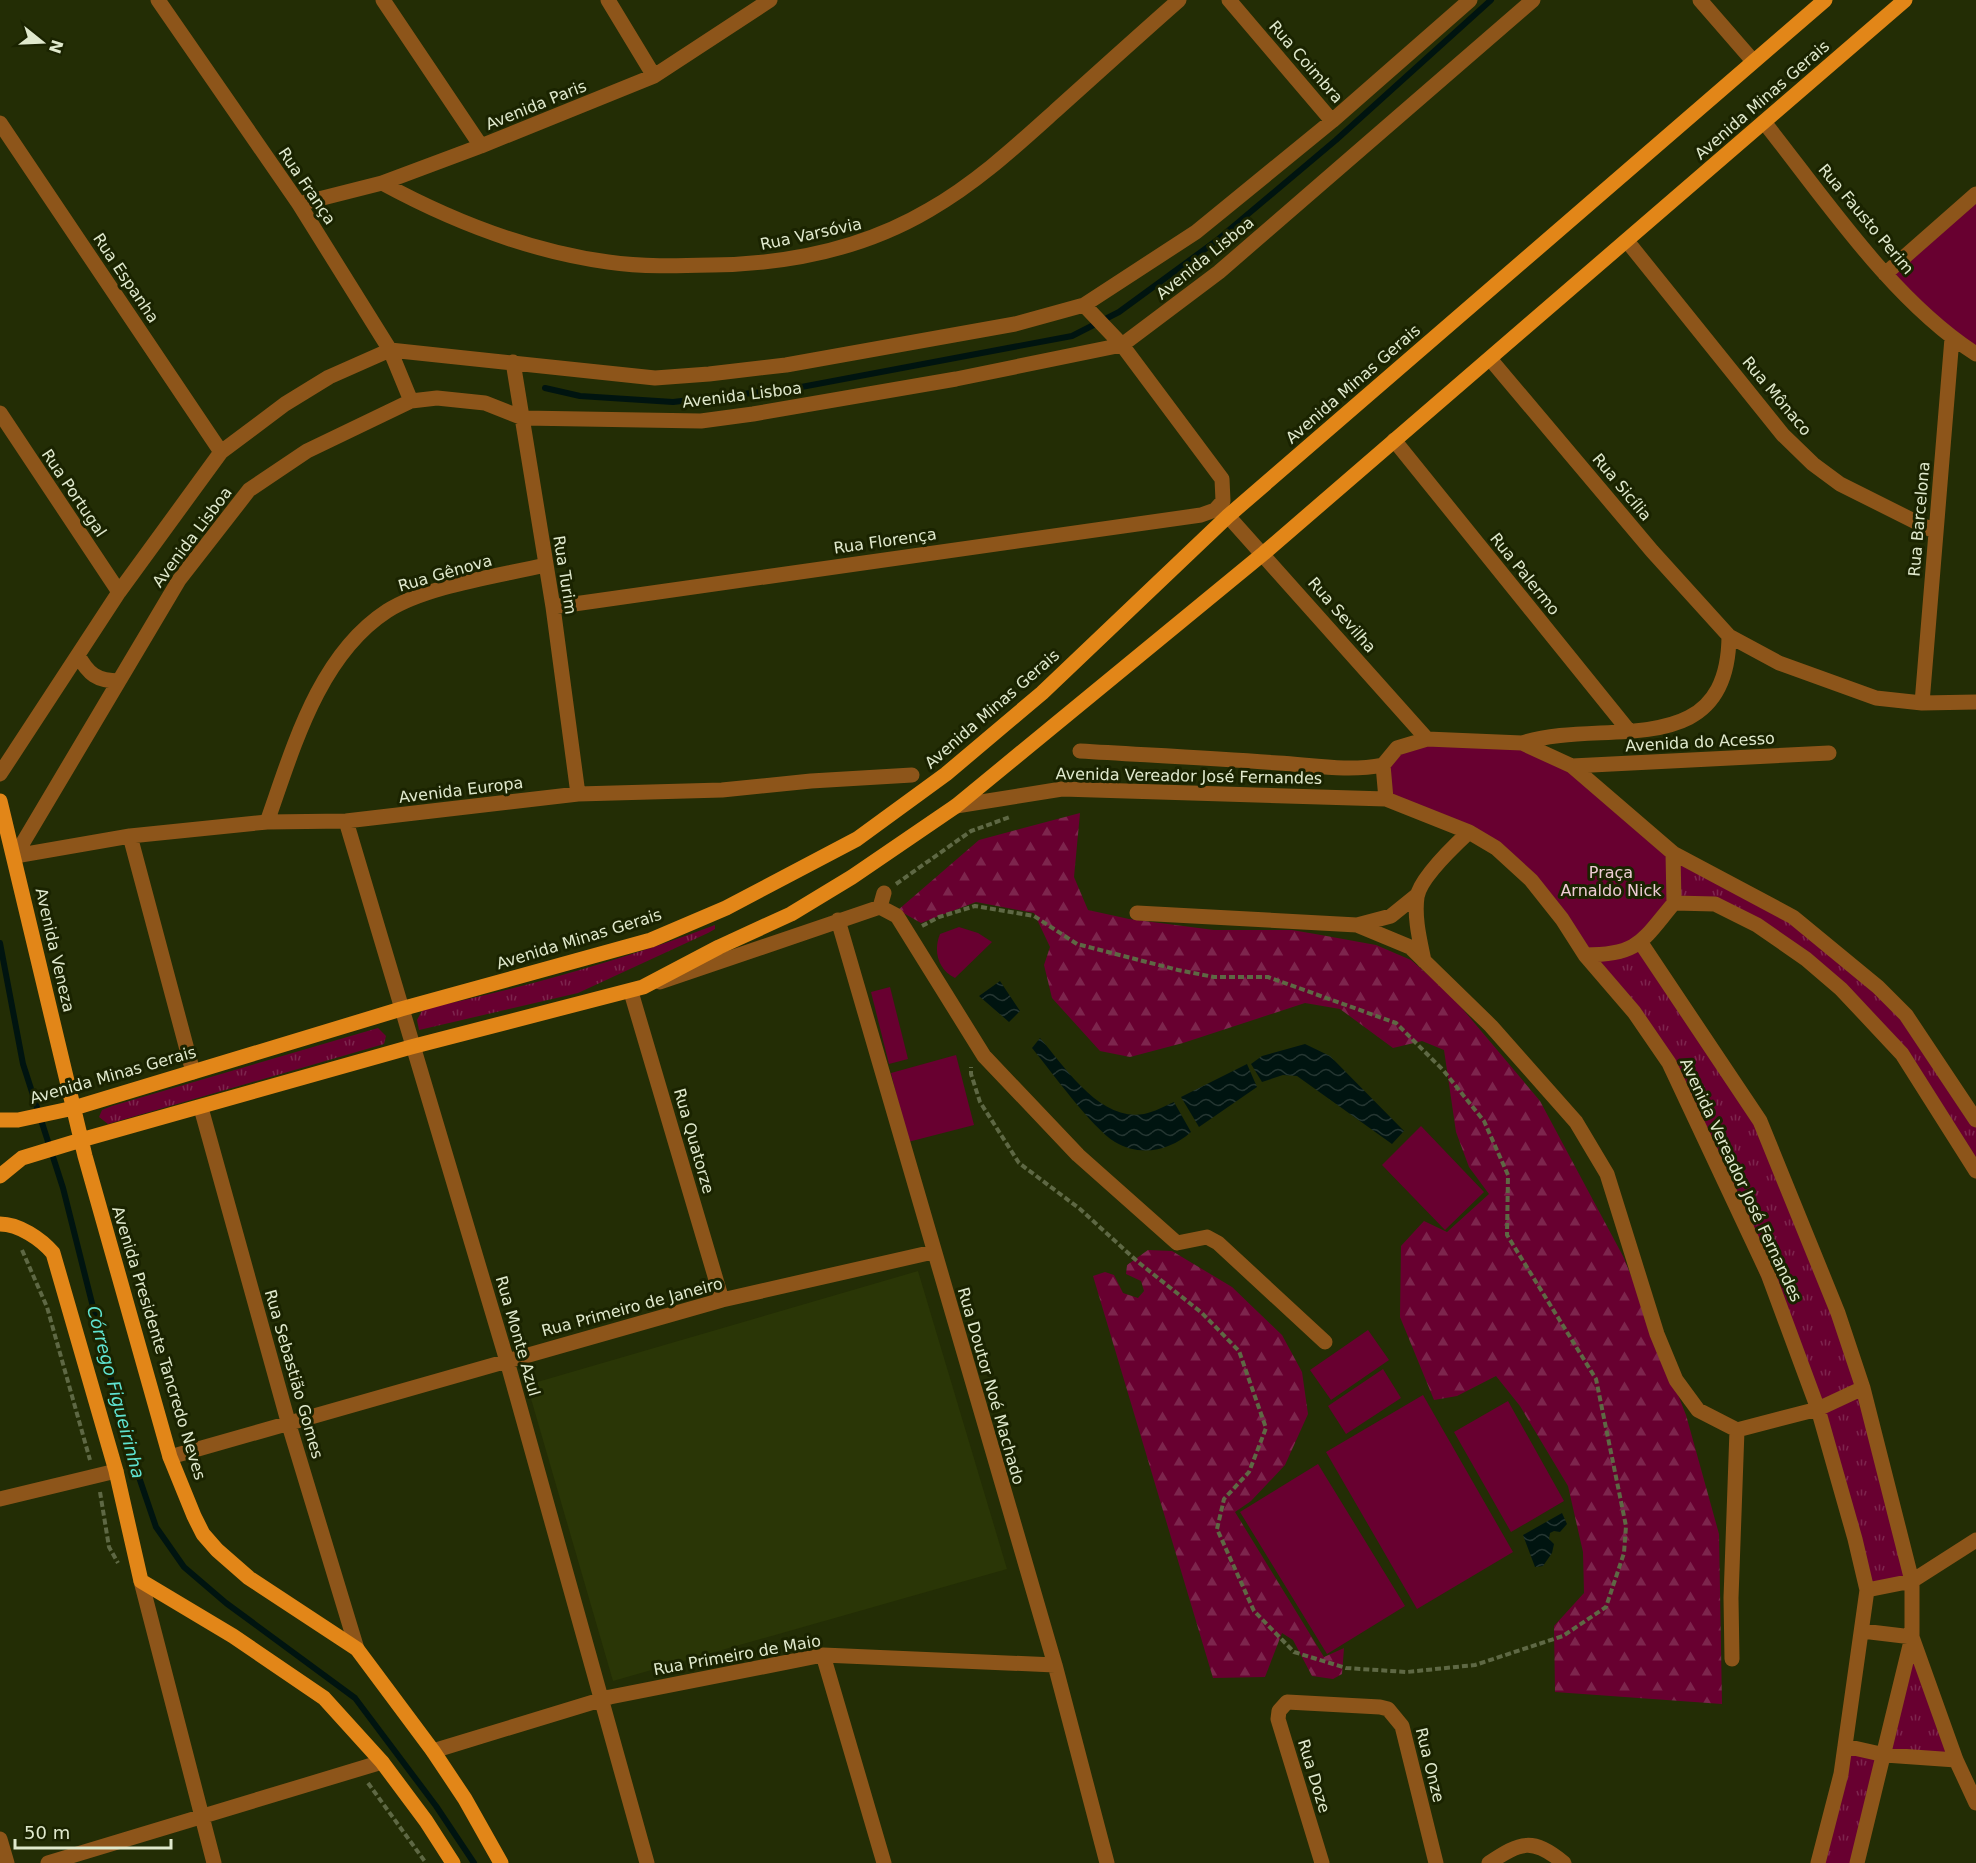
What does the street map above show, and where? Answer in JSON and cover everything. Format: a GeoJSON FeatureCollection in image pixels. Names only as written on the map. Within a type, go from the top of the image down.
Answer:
{"type":"FeatureCollection","features":[{"type":"Feature","properties":{"kind":"main road","name":"Avenida Minas Gerais"},"geometry":{"type":"LineString","coordinates":[[0,1120],[18,1120],[74,1107],[401,1009],[651,940],[726,908],[857,839],[946,774],[1042,693],[1224,511],[1825,0]]}},
{"type":"Feature","properties":{"kind":"main road","name":"Avenida Minas Gerais"},"geometry":{"type":"LineString","coordinates":[[0,1176],[22,1158],[81,1140],[411,1047],[637,989],[719,947],[791,914],[852,877],[956,806],[1264,553],[1394,440],[1491,360],[1905,0]]}},
{"type":"Feature","properties":{"kind":"main road","name":"Avenida Veneza"},"geometry":{"type":"LineString","coordinates":[[0,801],[15,856],[81,1140]]}},
{"type":"Feature","properties":{"kind":"main road","name":"Avenida Presidente Tancredo Neves"},"geometry":{"type":"LineString","coordinates":[[81,1140],[170,1457],[203,1534],[217,1551],[249,1578],[357,1649],[433,1751],[465,1799],[501,1863]]}},
{"type":"Feature","properties":{"kind":"main road"},"geometry":{"type":"LineString","coordinates":[[3,1224],[44,1242],[52,1253],[116,1471],[141,1581],[233,1636],[324,1698],[382,1762],[426,1821],[453,1863]]}},
{"type":"Feature","properties":{"kind":"street","name":"Rua França"},"geometry":{"type":"LineString","coordinates":[[158,0],[299,204],[390,350],[411,400]]}},
{"type":"Feature","properties":{"kind":"street"},"geometry":{"type":"LineString","coordinates":[[383,0],[481,146]]}},
{"type":"Feature","properties":{"kind":"street"},"geometry":{"type":"LineString","coordinates":[[608,0],[654,76]]}},
{"type":"Feature","properties":{"kind":"street","name":"Avenida Paris"},"geometry":{"type":"LineString","coordinates":[[299,204],[382,183],[481,146],[654,76],[770,0]]}},
{"type":"Feature","properties":{"kind":"street","name":"Rua Varsóvia"},"geometry":{"type":"LineString","coordinates":[[382,183],[432,210],[478,229],[607,262],[651,266],[758,264],[828,251],[872,239],[910,220],[987,172],[1179,0]]}},
{"type":"Feature","properties":{"kind":"street","name":"Rua Coimbra"},"geometry":{"type":"LineString","coordinates":[[1229,0],[1332,121]]}},
{"type":"Feature","properties":{"kind":"street","name":"Avenida Lisboa"},"geometry":{"type":"LineString","coordinates":[[0,774],[119,592],[221,452],[285,404],[330,377],[390,350],[655,378],[709,374],[786,366],[1015,324],[1084,305],[1196,232],[1332,121],[1470,0]]}},
{"type":"Feature","properties":{"kind":"street","name":"Avenida Lisboa"},"geometry":{"type":"LineString","coordinates":[[15,856],[179,580],[249,490],[307,451],[411,400],[437,398],[485,403],[523,418],[711,420],[956,379],[1122,345],[1219,272],[1533,0]]}},
{"type":"Feature","properties":{"kind":"street"},"geometry":{"type":"LineString","coordinates":[[1700,0],[1753,62]]}},
{"type":"Feature","properties":{"kind":"street","name":"Rua Fausto Perim"},"geometry":{"type":"LineString","coordinates":[[1764,122],[1885,274],[1952,338],[1976,354]]}},
{"type":"Feature","properties":{"kind":"street","name":"Rua Espanha"},"geometry":{"type":"LineString","coordinates":[[0,123],[221,452]]}},
{"type":"Feature","properties":{"kind":"street"},"geometry":{"type":"LineString","coordinates":[[1885,274],[1976,194]]}},
{"type":"Feature","properties":{"kind":"street","name":"Rua Mônaco"},"geometry":{"type":"LineString","coordinates":[[1627,241],[1783,435],[1813,464],[1840,484],[1936,532]]}},
{"type":"Feature","properties":{"kind":"street"},"geometry":{"type":"LineString","coordinates":[[1084,305],[1122,345],[1222,479],[1224,511]]}},
{"type":"Feature","properties":{"kind":"street","name":"Rua Barcelona"},"geometry":{"type":"LineString","coordinates":[[1922,703],[1952,338]]}},
{"type":"Feature","properties":{"kind":"street","name":"Rua Sicília"},"geometry":{"type":"LineString","coordinates":[[1491,360],[1652,551],[1729,636],[1779,663],[1876,698],[1922,703],[1976,702]]}},
{"type":"Feature","properties":{"kind":"street","name":"Rua Turim"},"geometry":{"type":"LineString","coordinates":[[513,362],[553,607],[578,794]]}},
{"type":"Feature","properties":{"kind":"street","name":"Rua Portugal"},"geometry":{"type":"LineString","coordinates":[[0,413],[119,592]]}},
{"type":"Feature","properties":{"kind":"street","name":"Rua Palermo"},"geometry":{"type":"LineString","coordinates":[[1394,440],[1629,731]]}},
{"type":"Feature","properties":{"kind":"street","name":"Rua Sevilha"},"geometry":{"type":"LineString","coordinates":[[1224,511],[1264,553],[1427,739]]}},
{"type":"Feature","properties":{"kind":"street","name":"Rua Florença"},"geometry":{"type":"LineString","coordinates":[[553,607],[1224,511]]}},
{"type":"Feature","properties":{"kind":"street","name":"Rua Gênova"},"geometry":{"type":"LineString","coordinates":[[267,822],[313,703],[338,660],[366,627],[388,610],[418,597],[545,566]]}},
{"type":"Feature","properties":{"kind":"street"},"geometry":{"type":"LineString","coordinates":[[1386,799],[1383,765],[1397,748],[1427,739],[1522,743],[1545,735],[1629,731],[1676,723],[1703,710],[1712,699],[1729,656],[1729,636]]}},
{"type":"Feature","properties":{"kind":"street"},"geometry":{"type":"LineString","coordinates":[[78,655],[91,675],[105,681],[119,681]]}},
{"type":"Feature","properties":{"kind":"street"},"geometry":{"type":"LineString","coordinates":[[1522,743],[1572,766],[1673,853],[1793,917],[1878,987],[1905,1015],[1976,1120]]}},
{"type":"Feature","properties":{"kind":"street","name":"Avenida Vereador José Fernandes"},"geometry":{"type":"LineString","coordinates":[[1080,751],[1280,763],[1333,769],[1361,769],[1383,765]]}},
{"type":"Feature","properties":{"kind":"street","name":"Avenida do Acesso"},"geometry":{"type":"LineString","coordinates":[[1572,766],[1829,753]]}},
{"type":"Feature","properties":{"kind":"street","name":"Avenida Europa"},"geometry":{"type":"LineString","coordinates":[[15,856],[130,836],[267,822],[346,821],[578,794],[722,790],[811,781],[912,775]]}},
{"type":"Feature","properties":{"kind":"street","name":"Avenida Vereador José Fernandes"},"geometry":{"type":"LineString","coordinates":[[956,806],[1062,789],[1386,799],[1469,832],[1496,848],[1532,880],[1562,919],[1585,955],[1634,1012],[1669,1063],[1768,1274],[1818,1409],[1867,1590],[1841,1774],[1818,1863]]}},
{"type":"Feature","properties":{"kind":"street","name":"Rua Monte Azul"},"geometry":{"type":"LineString","coordinates":[[346,821],[411,1047],[507,1361],[647,1863]]}},
{"type":"Feature","properties":{"kind":"street"},"geometry":{"type":"LineString","coordinates":[[1137,913],[1357,925],[1391,916],[1417,895],[1439,861],[1469,832]]}},
{"type":"Feature","properties":{"kind":"street"},"geometry":{"type":"LineString","coordinates":[[130,836],[193,1072]]}},
{"type":"Feature","properties":{"kind":"street"},"geometry":{"type":"LineString","coordinates":[[1585,955],[1613,955],[1641,943],[1674,903],[1673,853]]}},
{"type":"Feature","properties":{"kind":"street"},"geometry":{"type":"LineString","coordinates":[[1417,895],[1418,930],[1424,962]]}},
{"type":"Feature","properties":{"kind":"street"},"geometry":{"type":"LineString","coordinates":[[882,900],[897,916],[984,1056],[1078,1155],[1177,1243],[1207,1237],[1218,1243],[1325,1342]]}},
{"type":"Feature","properties":{"kind":"street","name":"Avenida Minas Gerais"},"geometry":{"type":"LineString","coordinates":[[637,989],[697,971],[838,920],[882,900]]}},
{"type":"Feature","properties":{"kind":"street"},"geometry":{"type":"LineString","coordinates":[[1674,903],[1715,904],[1757,925],[1806,959],[1841,988],[1902,1054],[1976,1171]]}},
{"type":"Feature","properties":{"kind":"street","name":"Rua Doutor Noé Machado"},"geometry":{"type":"LineString","coordinates":[[838,920],[1055,1665],[1107,1863]]}},
{"type":"Feature","properties":{"kind":"street"},"geometry":{"type":"LineString","coordinates":[[1357,925],[1410,947],[1491,1026],[1576,1122],[1607,1174],[1657,1334],[1676,1380],[1698,1410],[1737,1430],[1818,1409],[1863,1388]]}},
{"type":"Feature","properties":{"kind":"street","name":"Avenida Vereador José Fernandes"},"geometry":{"type":"LineString","coordinates":[[1641,943],[1760,1120],[1838,1312],[1863,1388],[1912,1581],[1912,1637],[1857,1863]]}},
{"type":"Feature","properties":{"kind":"street","name":"Rua Quatorze"},"geometry":{"type":"LineString","coordinates":[[637,989],[722,1300]]}},
{"type":"Feature","properties":{"kind":"street","name":"Rua Sebastião Gomes"},"geometry":{"type":"LineString","coordinates":[[201,1108],[289,1425],[357,1649]]}},
{"type":"Feature","properties":{"kind":"street","name":"Rua Primeiro de Janeiro"},"geometry":{"type":"LineString","coordinates":[[170,1457],[722,1300],[933,1252]]}},
{"type":"Feature","properties":{"kind":"street"},"geometry":{"type":"LineString","coordinates":[[1732,1659],[1731,1598],[1737,1430]]}},
{"type":"Feature","properties":{"kind":"street"},"geometry":{"type":"LineString","coordinates":[[0,1499],[116,1471]]}},
{"type":"Feature","properties":{"kind":"street"},"geometry":{"type":"LineString","coordinates":[[1867,1590],[1912,1581],[1976,1540]]}},
{"type":"Feature","properties":{"kind":"street"},"geometry":{"type":"LineString","coordinates":[[141,1581],[199,1816],[214,1863]]}},
{"type":"Feature","properties":{"kind":"street"},"geometry":{"type":"LineString","coordinates":[[1862,1631],[1912,1637],[1956,1760],[1976,1803]]}},
{"type":"Feature","properties":{"kind":"street"},"geometry":{"type":"LineString","coordinates":[[823,1655],[884,1863]]}},
{"type":"Feature","properties":{"kind":"street","name":"Rua Primeiro de Maio"},"geometry":{"type":"LineString","coordinates":[[433,1751],[601,1700],[823,1655],[1055,1665]]}},
{"type":"Feature","properties":{"kind":"street","name":"Rua Doze"},"geometry":{"type":"LineString","coordinates":[[1287,1702],[1279,1710],[1278,1719],[1322,1863]]}},
{"type":"Feature","properties":{"kind":"street","name":"Rua Onze"},"geometry":{"type":"LineString","coordinates":[[1287,1702],[1380,1707],[1395,1716],[1402,1726],[1436,1863]]}},
{"type":"Feature","properties":{"kind":"street"},"geometry":{"type":"LineString","coordinates":[[1845,1746],[1885,1755],[1956,1760]]}},
{"type":"Feature","properties":{"kind":"street"},"geometry":{"type":"LineString","coordinates":[[48,1863],[382,1762]]}},
{"type":"Feature","properties":{"kind":"street"},"geometry":{"type":"LineString","coordinates":[[0,1839],[7,1863]]}},
{"type":"Feature","properties":{"kind":"street"},"geometry":{"type":"LineString","coordinates":[[1489,1863],[1514,1846],[1531,1845],[1548,1851],[1564,1863]]}},
{"type":"Feature","properties":{"kind":"path"},"geometry":{"type":"LineString","coordinates":[[882,900],[971,831],[1020,814]]}},
{"type":"Feature","properties":{"kind":"path"},"geometry":{"type":"LineString","coordinates":[[908,934],[939,917],[975,906],[1034,916],[1077,944],[1214,977],[1268,977],[1396,1023],[1443,1070],[1484,1121],[1508,1175],[1508,1235],[1596,1379],[1626,1526],[1624,1553],[1606,1607],[1563,1636],[1475,1665],[1407,1672],[1346,1668],[1294,1652],[1254,1611],[1217,1529],[1224,1499],[1249,1472],[1266,1428],[1239,1351],[1202,1313],[1138,1262],[1080,1209],[1019,1163],[980,1102],[971,1074],[974,1039]]}},
{"type":"Feature","properties":{"kind":"path"},"geometry":{"type":"LineString","coordinates":[[3,1224],[28,1259],[47,1307],[94,1475],[109,1547],[121,1567]]}},
{"type":"Feature","properties":{"kind":"path"},"geometry":{"type":"LineString","coordinates":[[358,1769],[426,1863]]}},
{"type":"Feature","properties":{"kind":"shaded area"},"geometry":{"type":"Polygon","coordinates":[[[918,1271],[1007,1569],[613,1681],[527,1385],[918,1271]]]}},
{"type":"Feature","properties":{"kind":"green space"},"geometry":{"type":"Polygon","coordinates":[[[1976,194],[1976,354],[1885,274],[1976,194]]]}},
{"type":"Feature","properties":{"kind":"green space","name":"Praça Arnaldo Nick"},"geometry":{"type":"Polygon","coordinates":[[[1427,739],[1522,743],[1572,766],[1673,853],[1674,903],[1641,943],[1585,955],[1496,848],[1386,799],[1383,765],[1427,739]]]}},
{"type":"Feature","properties":{"kind":"green space"},"geometry":{"type":"Polygon","coordinates":[[[1080,813],[1074,877],[1088,910],[1129,919],[1214,930],[1292,930],[1376,945],[1411,960],[1450,994],[1540,1101],[1624,1258],[1686,1415],[1719,1534],[1722,1704],[1555,1692],[1554,1626],[1584,1593],[1583,1552],[1568,1486],[1520,1406],[1496,1376],[1457,1396],[1434,1400],[1400,1317],[1401,1246],[1424,1221],[1447,1232],[1489,1194],[1469,1167],[1456,1132],[1444,1050],[1422,1041],[1393,1048],[1340,1009],[1305,1003],[1183,1043],[1130,1057],[1100,1051],[1052,998],[1044,965],[1050,947],[1034,913],[976,902],[921,923],[898,910],[979,840],[1080,813]]]}},
{"type":"Feature","properties":{"kind":"green space"},"geometry":{"type":"Polygon","coordinates":[[[1673,853],[1793,917],[1878,987],[1976,1117],[1976,1171],[1902,1054],[1841,989],[1715,904],[1674,903],[1673,853]]]}},
{"type":"Feature","properties":{"kind":"green space"},"geometry":{"type":"Polygon","coordinates":[[[715,925],[715,929],[708,933],[578,993],[419,1030],[417,1020],[423,1009],[571,973],[715,925]]]}},
{"type":"Feature","properties":{"kind":"green space"},"geometry":{"type":"Polygon","coordinates":[[[959,927],[978,933],[992,942],[955,978],[949,975],[941,965],[937,947],[940,934],[959,927]]]}},
{"type":"Feature","properties":{"kind":"green space"},"geometry":{"type":"Polygon","coordinates":[[[1641,943],[1760,1121],[1838,1313],[1912,1581],[1867,1590],[1818,1409],[1669,1063],[1585,955],[1641,943]]]}},
{"type":"Feature","properties":{"kind":"green space"},"geometry":{"type":"Polygon","coordinates":[[[890,987],[908,1059],[889,1064],[871,992],[890,987]]]}},
{"type":"Feature","properties":{"kind":"green space"},"geometry":{"type":"Polygon","coordinates":[[[378,1028],[386,1036],[384,1044],[108,1124],[99,1117],[102,1110],[112,1106],[378,1028]]]}},
{"type":"Feature","properties":{"kind":"green space"},"geometry":{"type":"Polygon","coordinates":[[[956,1055],[974,1125],[908,1142],[891,1073],[956,1055]]]}},
{"type":"Feature","properties":{"kind":"green space"},"geometry":{"type":"Polygon","coordinates":[[[1421,1126],[1484,1192],[1445,1230],[1382,1165],[1421,1126]]]}},
{"type":"Feature","properties":{"kind":"green space"},"geometry":{"type":"Polygon","coordinates":[[[1148,1250],[1172,1251],[1232,1287],[1282,1335],[1302,1372],[1308,1414],[1285,1465],[1251,1501],[1235,1512],[1324,1657],[1344,1648],[1342,1674],[1333,1679],[1312,1676],[1293,1640],[1282,1633],[1265,1677],[1213,1678],[1093,1276],[1105,1272],[1114,1275],[1123,1293],[1138,1298],[1144,1291],[1141,1281],[1126,1274],[1127,1265],[1148,1250]]]}},
{"type":"Feature","properties":{"kind":"green space"},"geometry":{"type":"Polygon","coordinates":[[[1368,1330],[1389,1360],[1331,1400],[1310,1370],[1368,1330]]]}},
{"type":"Feature","properties":{"kind":"green space"},"geometry":{"type":"Polygon","coordinates":[[[1383,1369],[1401,1398],[1346,1434],[1328,1406],[1383,1369]]]}},
{"type":"Feature","properties":{"kind":"green space"},"geometry":{"type":"Polygon","coordinates":[[[1423,1395],[1513,1552],[1417,1609],[1326,1452],[1423,1395]]]}},
{"type":"Feature","properties":{"kind":"green space"},"geometry":{"type":"Polygon","coordinates":[[[1508,1401],[1564,1501],[1511,1532],[1454,1432],[1508,1401]]]}},
{"type":"Feature","properties":{"kind":"green space"},"geometry":{"type":"Polygon","coordinates":[[[1318,1464],[1405,1606],[1327,1654],[1240,1512],[1318,1464]]]}},
{"type":"Feature","properties":{"kind":"green space"},"geometry":{"type":"Polygon","coordinates":[[[1912,1637],[1956,1760],[1885,1755],[1857,1863],[1818,1863],[1845,1746],[1884,1755],[1912,1637]]]}},
{"type":"Feature","properties":{"kind":"water"},"geometry":{"type":"Polygon","coordinates":[[[1000,981],[1020,1011],[1009,1022],[979,996],[1000,981]]]}},
{"type":"Feature","properties":{"kind":"water"},"geometry":{"type":"Polygon","coordinates":[[[1040,1038],[1072,1077],[1098,1101],[1113,1110],[1128,1114],[1148,1113],[1174,1102],[1191,1132],[1174,1144],[1154,1150],[1134,1149],[1115,1142],[1095,1125],[1032,1048],[1040,1038]]]}},
{"type":"Feature","properties":{"kind":"water"},"geometry":{"type":"Polygon","coordinates":[[[1305,1044],[1330,1056],[1404,1131],[1392,1144],[1297,1076],[1283,1075],[1262,1082],[1251,1064],[1262,1056],[1305,1044]]]}},
{"type":"Feature","properties":{"kind":"water"},"geometry":{"type":"Polygon","coordinates":[[[1247,1064],[1257,1087],[1199,1127],[1181,1097],[1247,1064]]]}},
{"type":"Feature","properties":{"kind":"water"},"geometry":{"type":"Polygon","coordinates":[[[1562,1513],[1567,1524],[1560,1532],[1550,1533],[1549,1539],[1554,1544],[1552,1553],[1543,1566],[1535,1567],[1523,1535],[1562,1513]]]}},
{"type":"Feature","properties":{"kind":"waterway"},"geometry":{"type":"LineString","coordinates":[[545,388],[580,396],[673,402],[796,388],[1072,336],[1119,312],[1216,241],[1336,140],[1491,0]]}},
{"type":"Feature","properties":{"kind":"waterway","name":"Córrego Figueirinha"},"geometry":{"type":"LineString","coordinates":[[0,943],[23,1064],[63,1188],[127,1442],[156,1527],[184,1567],[226,1603],[355,1698],[436,1806],[474,1863]]}}]}
